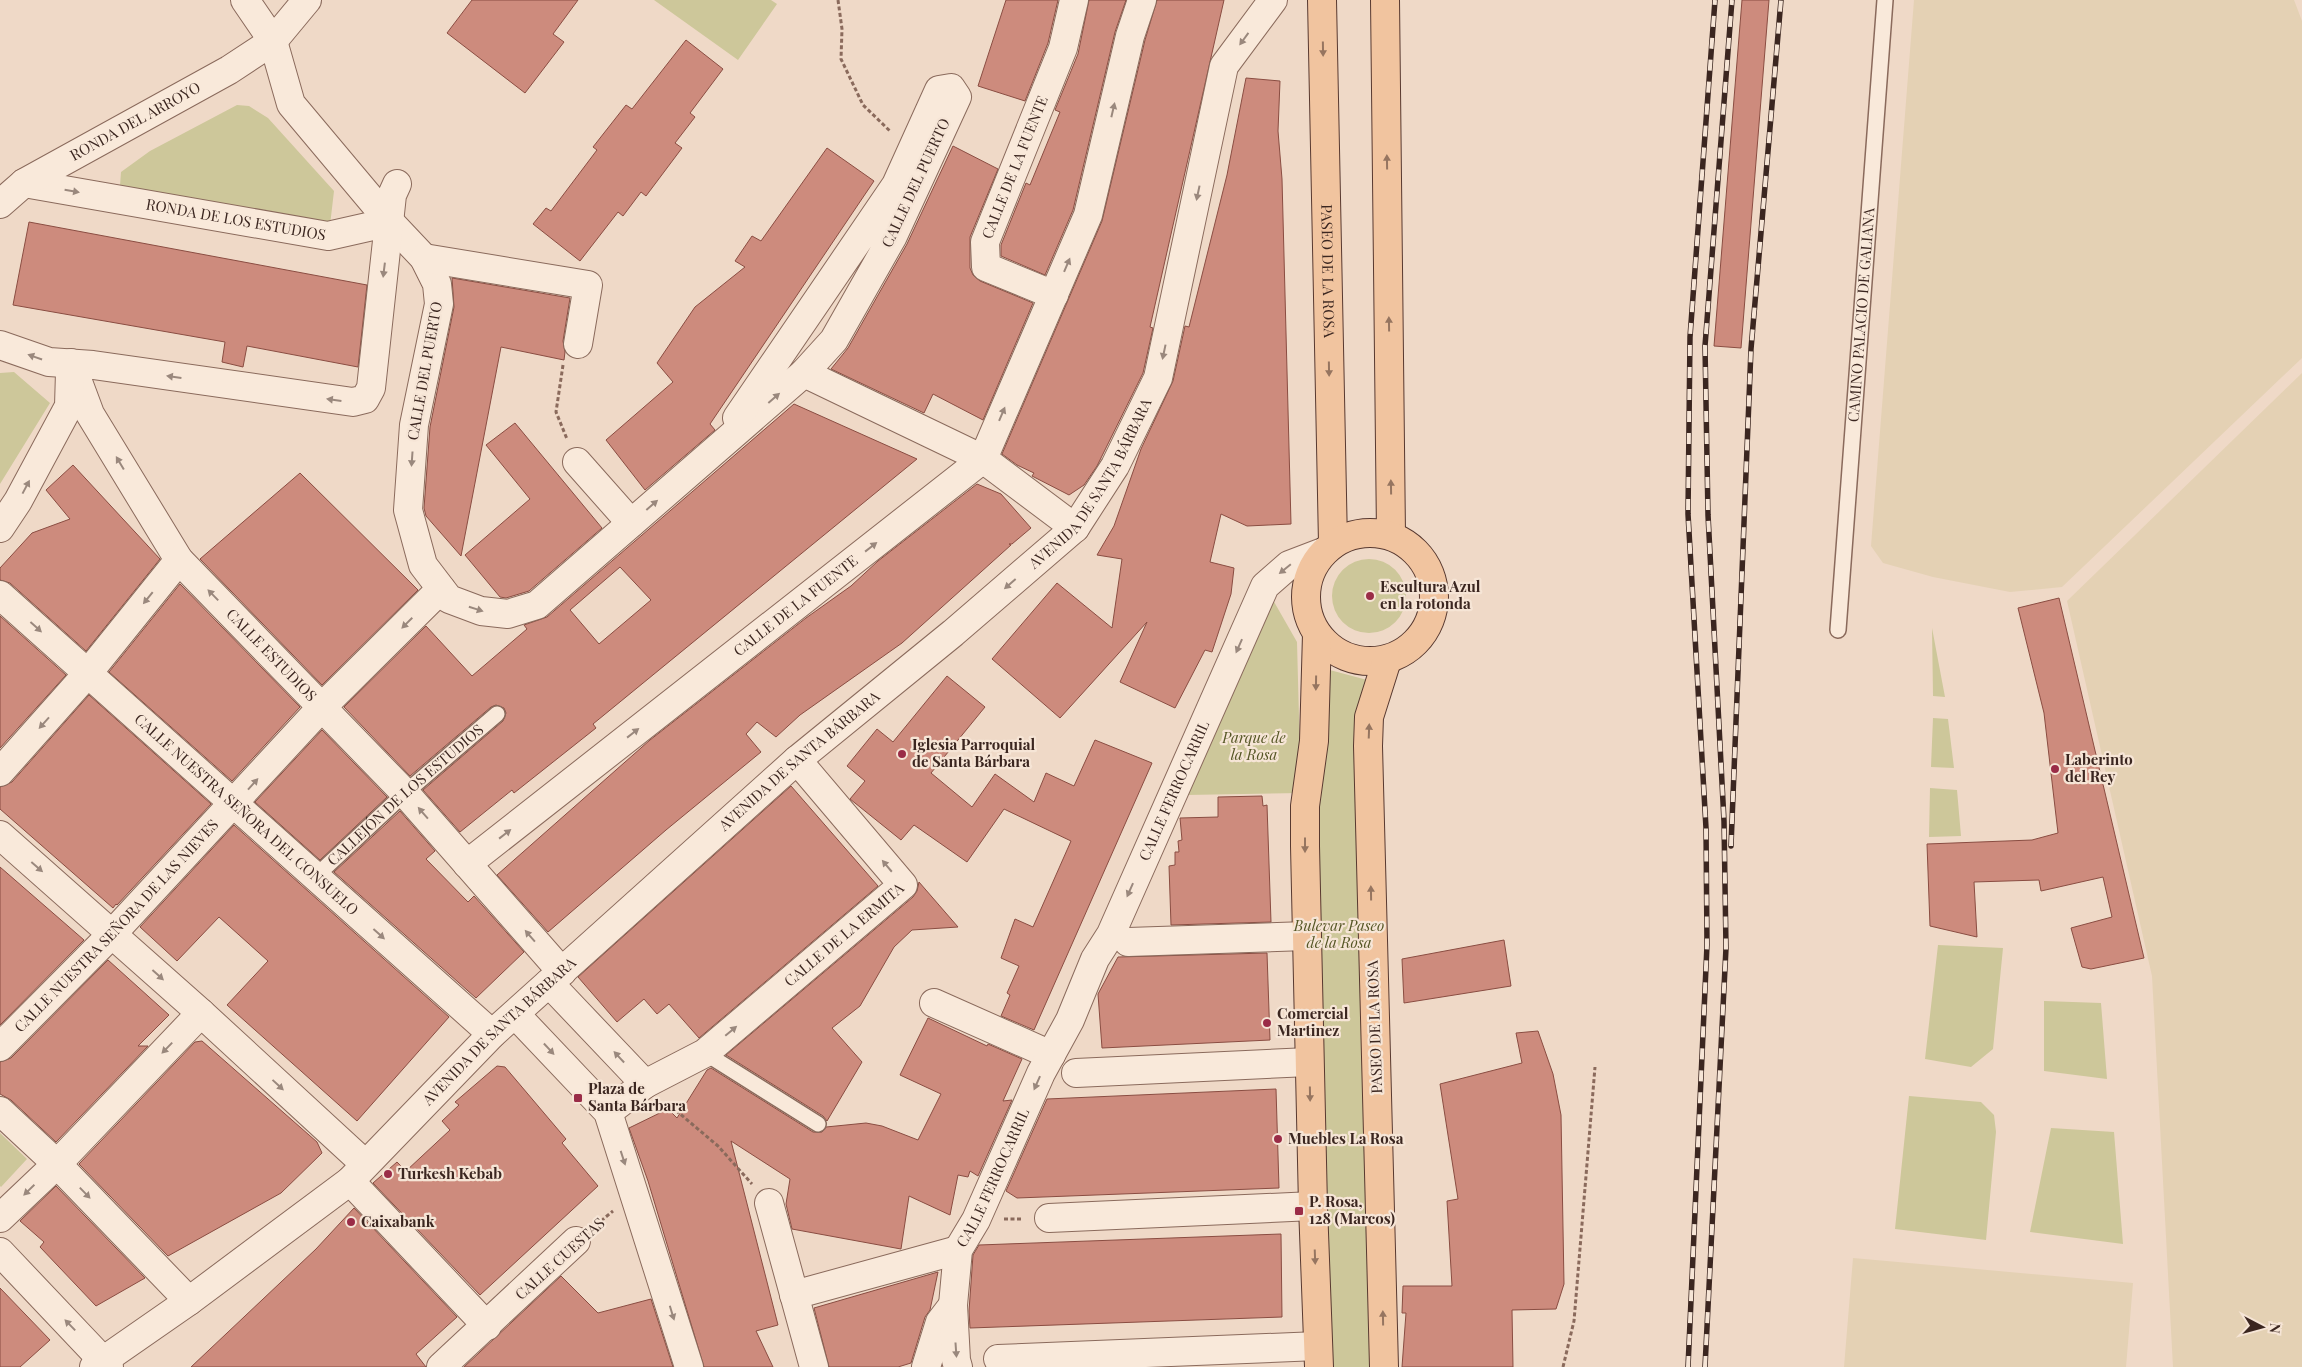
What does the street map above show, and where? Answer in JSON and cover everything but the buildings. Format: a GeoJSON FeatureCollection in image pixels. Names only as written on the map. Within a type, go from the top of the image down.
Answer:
{"type":"FeatureCollection","features":[{"type":"Feature","properties":{"kind":"main road","name":"PASEO DE LA ROSA"},"geometry":{"type":"LineString","coordinates":[[1322,0],[1328,548]]}},
{"type":"Feature","properties":{"kind":"main road"},"geometry":{"type":"LineString","coordinates":[[1385,0],[1391,536]]}},
{"type":"Feature","properties":{"kind":"main road"},"geometry":{"type":"LineString","coordinates":[[1361,532],[1376,532],[1391,536],[1412,547],[1426,565],[1434,587],[1433,611],[1424,632],[1408,649],[1387,660],[1371,662],[1355,660],[1340,655],[1327,646],[1317,634],[1309,618],[1305,601],[1306,583],[1312,566],[1328,548],[1346,536],[1361,532]]}},
{"type":"Feature","properties":{"kind":"main road"},"geometry":{"type":"LineString","coordinates":[[1317,634],[1314,741],[1305,806],[1306,936],[1318,1356]]}},
{"type":"Feature","properties":{"kind":"main road","name":"PASEO DE LA ROSA"},"geometry":{"type":"LineString","coordinates":[[1384,1367],[1368,746],[1370,717],[1387,660]]}},
{"type":"Feature","properties":{"kind":"street","name":"CALLE DEL PUERTO"},"geometry":{"type":"LineString","coordinates":[[245,0],[273,42],[291,104],[390,222],[424,258],[437,284],[439,304],[414,425],[408,510],[422,565],[449,599],[481,611],[508,614],[537,605],[804,373],[834,340],[893,236],[957,97],[950,88],[939,90],[896,185],[734,422],[677,483]]}},
{"type":"Feature","properties":{"kind":"street","name":"RONDA DEL ARROYO"},"geometry":{"type":"LineString","coordinates":[[0,204],[24,182],[229,70],[273,42],[307,0]]}},
{"type":"Feature","properties":{"kind":"street","name":"CALLE DE LA FUENTE"},"geometry":{"type":"LineString","coordinates":[[1054,295],[986,267],[984,242],[1063,48],[1074,0]]}},
{"type":"Feature","properties":{"kind":"street","name":"CALLE DE LA FUENTE"},"geometry":{"type":"LineString","coordinates":[[467,864],[983,459],[1088,216],[1130,36],[1142,0]]}},
{"type":"Feature","properties":{"kind":"street","name":"AVENIDA DE SANTA BÁRBARA"},"geometry":{"type":"LineString","coordinates":[[102,1365],[189,1302],[358,1172],[492,1034],[797,760],[954,633],[1075,528],[1115,466],[1158,378],[1224,66],[1273,0]]}},
{"type":"Feature","properties":{"kind":"street","name":"RONDA DE LOS ESTUDIOS"},"geometry":{"type":"LineString","coordinates":[[24,182],[328,236],[390,222]]}},
{"type":"Feature","properties":{"kind":"street"},"geometry":{"type":"LineString","coordinates":[[0,345],[49,362],[71,363],[353,402],[365,399],[371,388],[392,195],[397,184]]}},
{"type":"Feature","properties":{"kind":"street"},"geometry":{"type":"LineString","coordinates":[[424,258],[588,285],[578,344]]}},
{"type":"Feature","properties":{"kind":"street"},"geometry":{"type":"LineString","coordinates":[[0,528],[18,501],[69,406],[71,363]]}},
{"type":"Feature","properties":{"kind":"street","name":"CALLE ESTUDIOS"},"geometry":{"type":"LineString","coordinates":[[71,363],[90,414],[179,560],[405,793],[467,864],[556,978]]}},
{"type":"Feature","properties":{"kind":"street"},"geometry":{"type":"LineString","coordinates":[[804,373],[983,459],[1075,528]]}},
{"type":"Feature","properties":{"kind":"street"},"geometry":{"type":"LineString","coordinates":[[577,462],[631,523]]}},
{"type":"Feature","properties":{"kind":"street","name":"CALLE FERROCARRIL"},"geometry":{"type":"LineString","coordinates":[[958,1367],[953,1305],[958,1250],[976,1220],[1051,1055],[1070,1020],[1095,959],[1111,934],[1266,586],[1289,565],[1328,548]]}},
{"type":"Feature","properties":{"kind":"street"},"geometry":{"type":"LineString","coordinates":[[0,772],[88,673],[179,560]]}},
{"type":"Feature","properties":{"kind":"street","name":"CALLE NUESTRA SEÑORA DE LAS NIEVES"},"geometry":{"type":"LineString","coordinates":[[0,1047],[112,934],[321,708],[441,589]]}},
{"type":"Feature","properties":{"kind":"street","name":"CALLE NUESTRA SEÑORA DEL CONSUELO"},"geometry":{"type":"LineString","coordinates":[[0,595],[492,1034]]}},
{"type":"Feature","properties":{"kind":"street","name":"CALLE DE LA ERMITA"},"geometry":{"type":"LineString","coordinates":[[645,1084],[705,1053],[903,885],[797,760]]}},
{"type":"Feature","properties":{"kind":"street"},"geometry":{"type":"LineString","coordinates":[[0,835],[200,1013],[358,1172],[487,1326]]}},
{"type":"Feature","properties":{"kind":"street"},"geometry":{"type":"LineString","coordinates":[[1128,942],[1306,936]]}},
{"type":"Feature","properties":{"kind":"street"},"geometry":{"type":"LineString","coordinates":[[556,978],[645,1084],[608,1112]]}},
{"type":"Feature","properties":{"kind":"street"},"geometry":{"type":"LineString","coordinates":[[934,1003],[1051,1055]]}},
{"type":"Feature","properties":{"kind":"street"},"geometry":{"type":"LineString","coordinates":[[0,1218],[57,1164],[200,1013]]}},
{"type":"Feature","properties":{"kind":"street"},"geometry":{"type":"LineString","coordinates":[[515,1014],[608,1112],[689,1367]]}},
{"type":"Feature","properties":{"kind":"street"},"geometry":{"type":"LineString","coordinates":[[1076,1073],[1310,1062]]}},
{"type":"Feature","properties":{"kind":"street"},"geometry":{"type":"LineString","coordinates":[[0,1111],[57,1164],[189,1302]]}},
{"type":"Feature","properties":{"kind":"street"},"geometry":{"type":"LineString","coordinates":[[769,1203],[814,1367]]}},
{"type":"Feature","properties":{"kind":"street"},"geometry":{"type":"LineString","coordinates":[[1049,1218],[1313,1206]]}},
{"type":"Feature","properties":{"kind":"street","name":"CALLE CUESTAS"},"geometry":{"type":"LineString","coordinates":[[441,1367],[576,1241]]}},
{"type":"Feature","properties":{"kind":"street"},"geometry":{"type":"LineString","coordinates":[[794,1295],[958,1250]]}},
{"type":"Feature","properties":{"kind":"street"},"geometry":{"type":"LineString","coordinates":[[0,1252],[102,1365]]}},
{"type":"Feature","properties":{"kind":"street","name":"CALLE FERROCARRIL"},"geometry":{"type":"LineString","coordinates":[[926,1367],[940,1322],[953,1305]]}},
{"type":"Feature","properties":{"kind":"street"},"geometry":{"type":"LineString","coordinates":[[998,1359],[1318,1356]]}},
{"type":"Feature","properties":{"kind":"lane","name":"CAMINO PALACIO DE GALIANA"},"geometry":{"type":"LineString","coordinates":[[1838,630],[1885,0]]}},
{"type":"Feature","properties":{"kind":"lane","name":"CALLEJÓN DE LOS ESTUDIOS"},"geometry":{"type":"LineString","coordinates":[[315,877],[405,793],[497,714]]}},
{"type":"Feature","properties":{"kind":"lane"},"geometry":{"type":"LineString","coordinates":[[705,1053],[818,1124]]}},
{"type":"Feature","properties":{"kind":"path"},"geometry":{"type":"LineString","coordinates":[[838,0],[842,29],[841,60],[863,105],[911,152]]}},
{"type":"Feature","properties":{"kind":"path"},"geometry":{"type":"LineString","coordinates":[[577,462],[556,412],[564,364],[576,359],[578,344]]}},
{"type":"Feature","properties":{"kind":"path"},"geometry":{"type":"LineString","coordinates":[[1562,1367],[1574,1321],[1595,1068]]}},
{"type":"Feature","properties":{"kind":"path"},"geometry":{"type":"LineString","coordinates":[[645,1084],[718,1146],[769,1203]]}},
{"type":"Feature","properties":{"kind":"path","name":"CALLE CUESTAS"},"geometry":{"type":"LineString","coordinates":[[576,1241],[635,1193]]}},
{"type":"Feature","properties":{"kind":"path"},"geometry":{"type":"LineString","coordinates":[[976,1220],[1049,1218]]}},
{"type":"Feature","properties":{"kind":"shaded area"},"geometry":{"type":"Polygon","coordinates":[[[1914,0],[2294,0],[2302,21],[2302,358],[2062,587],[2010,592],[1933,577],[1883,563],[1871,546],[1914,0]]]}},
{"type":"Feature","properties":{"kind":"shaded area"},"geometry":{"type":"Polygon","coordinates":[[[2302,373],[2302,1367],[2173,1367],[2152,976],[2067,601],[2302,373]]]}},
{"type":"Feature","properties":{"kind":"shaded area"},"geometry":{"type":"Polygon","coordinates":[[[1853,1258],[2133,1283],[2126,1367],[1844,1367],[1853,1258]]]}},
{"type":"Feature","properties":{"kind":"green space"},"geometry":{"type":"Polygon","coordinates":[[[654,0],[771,0],[777,4],[738,60],[654,0]]]}},
{"type":"Feature","properties":{"kind":"green space"},"geometry":{"type":"Polygon","coordinates":[[[237,105],[249,106],[268,118],[334,191],[330,225],[120,186],[121,172],[150,151],[237,105]]]}},
{"type":"Feature","properties":{"kind":"green space"},"geometry":{"type":"Polygon","coordinates":[[[14,372],[50,403],[0,484],[0,373],[14,372]]]}},
{"type":"Feature","properties":{"kind":"green space"},"geometry":{"type":"Polygon","coordinates":[[[1369,559],[1390,565],[1400,575],[1406,596],[1400,617],[1390,627],[1369,633],[1348,627],[1338,617],[1332,596],[1338,575],[1348,565],[1369,559]]]}},
{"type":"Feature","properties":{"kind":"green space","name":"Parque de la Rosa"},"geometry":{"type":"Polygon","coordinates":[[[1265,586],[1297,642],[1301,793],[1186,795],[1265,586]]]}},
{"type":"Feature","properties":{"kind":"green space"},"geometry":{"type":"Polygon","coordinates":[[[1932,628],[1945,697],[1933,696],[1932,628]]]}},
{"type":"Feature","properties":{"kind":"green space","name":"Bulevar Paseo de la Rosa"},"geometry":{"type":"Polygon","coordinates":[[[1326,669],[1371,681],[1377,1367],[1329,1367],[1318,838],[1326,669]]]}},
{"type":"Feature","properties":{"kind":"green space"},"geometry":{"type":"Polygon","coordinates":[[[1933,718],[1948,719],[1954,768],[1931,767],[1933,718]]]}},
{"type":"Feature","properties":{"kind":"green space"},"geometry":{"type":"Polygon","coordinates":[[[1930,788],[1957,790],[1961,836],[1929,837],[1930,788]]]}},
{"type":"Feature","properties":{"kind":"green space"},"geometry":{"type":"Polygon","coordinates":[[[1938,945],[2003,948],[1993,1049],[1971,1067],[1925,1059],[1938,945]]]}},
{"type":"Feature","properties":{"kind":"green space"},"geometry":{"type":"Polygon","coordinates":[[[2044,1001],[2101,1003],[2107,1079],[2044,1071],[2044,1001]]]}},
{"type":"Feature","properties":{"kind":"green space"},"geometry":{"type":"Polygon","coordinates":[[[1909,1096],[1981,1102],[1994,1115],[1996,1132],[1986,1240],[1895,1229],[1909,1096]]]}},
{"type":"Feature","properties":{"kind":"green space"},"geometry":{"type":"Polygon","coordinates":[[[2051,1128],[2114,1132],[2123,1244],[2030,1232],[2051,1128]]]}},
{"type":"Feature","properties":{"kind":"green space"},"geometry":{"type":"Polygon","coordinates":[[[0,1133],[27,1159],[1,1187],[0,1186],[0,1133]]]}},
{"type":"Feature","properties":{"kind":"railway"},"geometry":{"type":"LineString","coordinates":[[1688,1367],[1707,945],[1706,828],[1688,514],[1690,337],[1715,0]]}},
{"type":"Feature","properties":{"kind":"railway"},"geometry":{"type":"LineString","coordinates":[[1705,1367],[1726,948],[1724,821],[1708,515],[1705,346],[1732,0]]}},
{"type":"Feature","properties":{"kind":"railway"},"geometry":{"type":"LineString","coordinates":[[1731,846],[1751,349],[1781,0]]}},
{"type":"Feature","properties":{"kind":"place","name":"Escultura Azul en la rotonda"},"geometry":{"type":"Point","coordinates":[1370,596]}},
{"type":"Feature","properties":{"kind":"place","name":"Iglesia Parroquial de Santa Bárbara"},"geometry":{"type":"Point","coordinates":[902,754]}},
{"type":"Feature","properties":{"kind":"place","name":"Laberinto del Rey"},"geometry":{"type":"Point","coordinates":[2055,769]}},
{"type":"Feature","properties":{"kind":"place","name":"Comercial Martinez"},"geometry":{"type":"Point","coordinates":[1267,1023]}},
{"type":"Feature","properties":{"kind":"place","name":"Plaza de Santa Bárbara"},"geometry":{"type":"Point","coordinates":[578,1098]}},
{"type":"Feature","properties":{"kind":"place","name":"Muebles La Rosa"},"geometry":{"type":"Point","coordinates":[1278,1139]}},
{"type":"Feature","properties":{"kind":"place","name":"Turkesh Kebab"},"geometry":{"type":"Point","coordinates":[388,1174]}},
{"type":"Feature","properties":{"kind":"place","name":"P. Rosa, 128 (Marcos)"},"geometry":{"type":"Point","coordinates":[1299,1211]}},
{"type":"Feature","properties":{"kind":"place","name":"Caixabank"},"geometry":{"type":"Point","coordinates":[351,1222]}}]}
